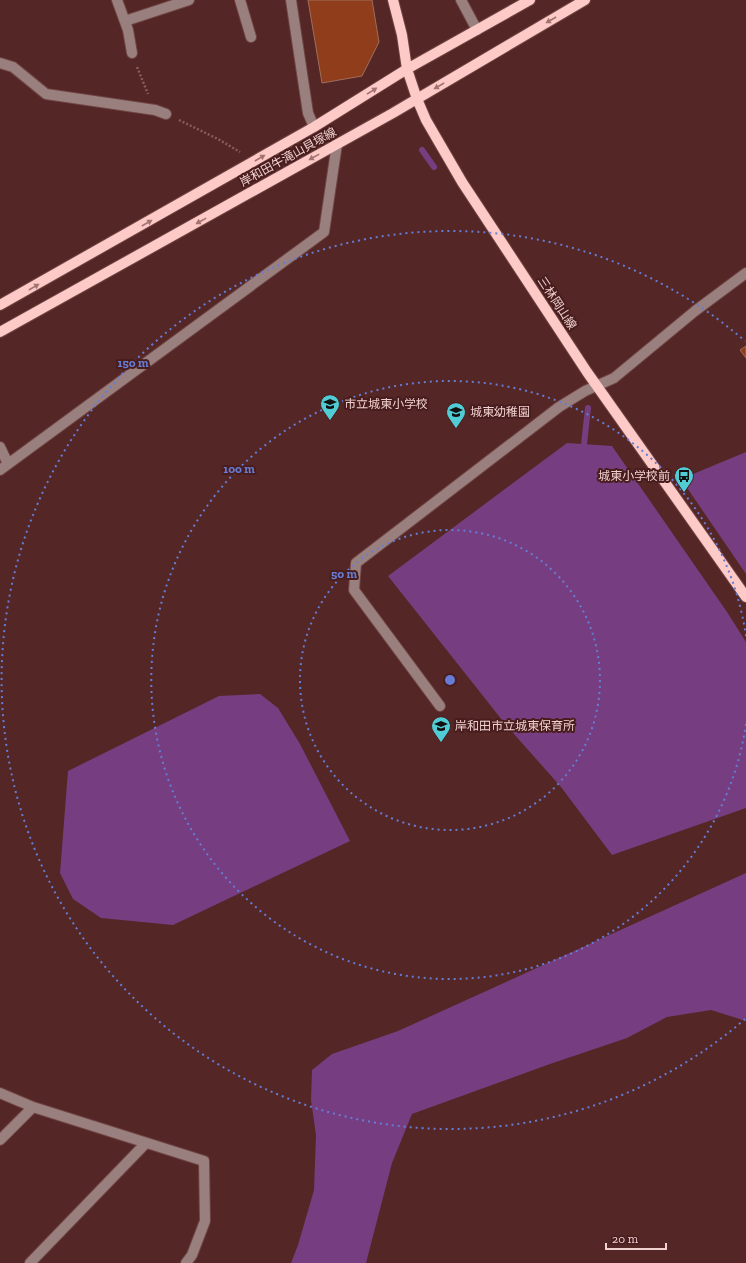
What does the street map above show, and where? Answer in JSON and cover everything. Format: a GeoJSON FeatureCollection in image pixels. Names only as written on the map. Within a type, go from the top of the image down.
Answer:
{"type":"FeatureCollection","features":[{"type":"Feature","properties":{"kind":"main road","name":"三林岡山線"},"geometry":{"type":"LineString","coordinates":[[394,0],[407,69],[417,99],[426,120],[462,182],[597,386],[746,597]]}},
{"type":"Feature","properties":{"kind":"main road","name":"岸和田牛滝山貝塚線"},"geometry":{"type":"LineString","coordinates":[[0,305],[10,301],[314,127],[407,69],[530,0]]}},
{"type":"Feature","properties":{"kind":"main road","name":"岸和田牛滝山貝塚線"},"geometry":{"type":"LineString","coordinates":[[0,332],[393,113],[585,0]]}},
{"type":"Feature","properties":{"kind":"street"},"geometry":{"type":"LineString","coordinates":[[116,0],[128,30],[132,53]]}},
{"type":"Feature","properties":{"kind":"street"},"geometry":{"type":"LineString","coordinates":[[125,21],[189,0]]}},
{"type":"Feature","properties":{"kind":"street"},"geometry":{"type":"LineString","coordinates":[[240,0],[251,37]]}},
{"type":"Feature","properties":{"kind":"street"},"geometry":{"type":"LineString","coordinates":[[291,0],[308,113],[314,127]]}},
{"type":"Feature","properties":{"kind":"street"},"geometry":{"type":"LineString","coordinates":[[461,0],[477,30]]}},
{"type":"Feature","properties":{"kind":"street"},"geometry":{"type":"LineString","coordinates":[[0,63],[13,67],[46,94],[155,110],[166,114]]}},
{"type":"Feature","properties":{"kind":"street"},"geometry":{"type":"LineString","coordinates":[[0,448],[4,467],[324,232],[337,144]]}},
{"type":"Feature","properties":{"kind":"street"},"geometry":{"type":"LineString","coordinates":[[440,706],[354,590],[356,563],[560,407],[585,391],[614,378],[695,311],[746,273]]}},
{"type":"Feature","properties":{"kind":"street"},"geometry":{"type":"LineString","coordinates":[[0,1093],[33,1107],[204,1161],[205,1220],[192,1255],[186,1263]]}},
{"type":"Feature","properties":{"kind":"street"},"geometry":{"type":"LineString","coordinates":[[0,1140],[33,1107]]}},
{"type":"Feature","properties":{"kind":"street"},"geometry":{"type":"LineString","coordinates":[[30,1263],[146,1143]]}},
{"type":"Feature","properties":{"kind":"path"},"geometry":{"type":"LineString","coordinates":[[132,53],[155,110]]}},
{"type":"Feature","properties":{"kind":"path"},"geometry":{"type":"LineString","coordinates":[[166,114],[218,139],[241,152]]}},
{"type":"Feature","properties":{"kind":"shaded area"},"geometry":{"type":"Polygon","coordinates":[[[567,443],[612,446],[727,612],[746,642],[746,808],[612,855],[561,787],[506,725],[388,576],[567,443]]]}},
{"type":"Feature","properties":{"kind":"shaded area"},"geometry":{"type":"Polygon","coordinates":[[[746,452],[746,574],[681,479],[746,452]]]}},
{"type":"Feature","properties":{"kind":"shaded area"},"geometry":{"type":"Polygon","coordinates":[[[260,694],[278,708],[300,744],[350,841],[173,925],[101,918],[73,899],[60,873],[68,771],[219,696],[260,694]]]}},
{"type":"Feature","properties":{"kind":"shaded area"},"geometry":{"type":"Polygon","coordinates":[[[746,873],[746,1021],[711,1010],[667,1017],[627,1038],[412,1114],[392,1163],[366,1263],[291,1263],[298,1245],[314,1190],[316,1135],[311,1100],[312,1070],[332,1054],[398,1031],[746,873]]]}},
{"type":"Feature","properties":{"kind":"building"},"geometry":{"type":"Polygon","coordinates":[[[308,0],[372,0],[379,42],[362,76],[322,83],[308,0]]]}},
{"type":"Feature","properties":{"kind":"building"},"geometry":{"type":"Polygon","coordinates":[[[746,346],[746,358],[740,350],[746,346]]]}},
{"type":"Feature","properties":{"kind":"waterway"},"geometry":{"type":"LineString","coordinates":[[422,150],[434,167]]}},
{"type":"Feature","properties":{"kind":"waterway"},"geometry":{"type":"LineString","coordinates":[[584,444],[588,408]]}},
{"type":"Feature","properties":{"kind":"place","name":"市立城東小学校"},"geometry":{"type":"Point","coordinates":[330,421]}},
{"type":"Feature","properties":{"kind":"place","name":"城東幼稚園"},"geometry":{"type":"Point","coordinates":[456,429]}},
{"type":"Feature","properties":{"kind":"place","name":"城東小学校前"},"geometry":{"type":"Point","coordinates":[684,493]}},
{"type":"Feature","properties":{"kind":"place","name":"岸和田市立城東保育所"},"geometry":{"type":"Point","coordinates":[441,743]}}]}
